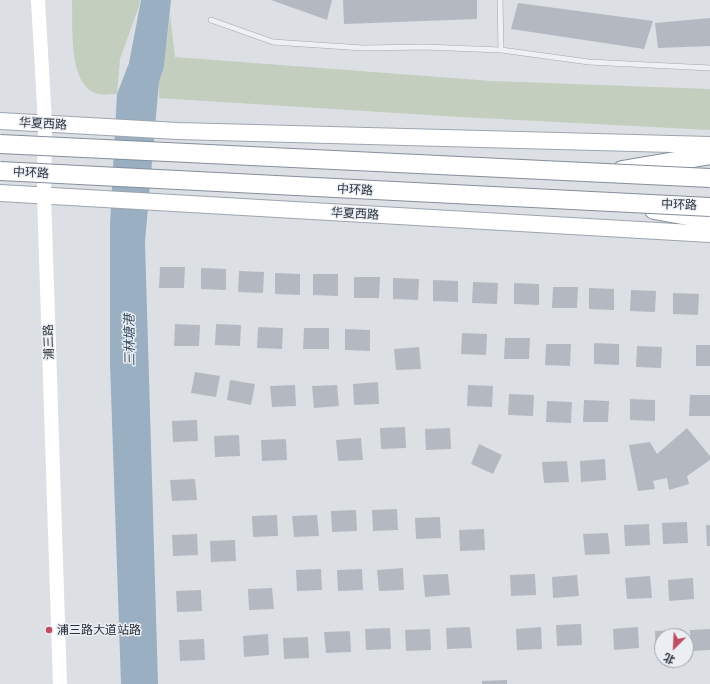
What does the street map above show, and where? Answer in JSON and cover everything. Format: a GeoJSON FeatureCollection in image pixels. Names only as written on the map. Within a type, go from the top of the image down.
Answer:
{"type":"FeatureCollection","features":[{"type":"Feature","properties":{"kind":"highway"},"geometry":{"type":"LineString","coordinates":[[0,144],[710,178]]}},
{"type":"Feature","properties":{"kind":"highway"},"geometry":{"type":"LineString","coordinates":[[606,173],[710,155]]}},
{"type":"Feature","properties":{"kind":"highway","name":"中环路"},"geometry":{"type":"LineString","coordinates":[[0,171],[710,207]]}},
{"type":"Feature","properties":{"kind":"highway"},"geometry":{"type":"LineString","coordinates":[[606,202],[710,220]]}},
{"type":"Feature","properties":{"kind":"main road","name":"浦三路"},"geometry":{"type":"LineString","coordinates":[[38,0],[45,123],[44,195],[60,634],[60,684]]}},
{"type":"Feature","properties":{"kind":"main road","name":"华夏西路"},"geometry":{"type":"LineString","coordinates":[[0,122],[45,123],[178,131],[710,145]]}},
{"type":"Feature","properties":{"kind":"main road","name":"华夏西路"},"geometry":{"type":"LineString","coordinates":[[0,193],[710,234]]}},
{"type":"Feature","properties":{"kind":"lane"},"geometry":{"type":"LineString","coordinates":[[500,0],[501,50]]}},
{"type":"Feature","properties":{"kind":"lane"},"geometry":{"type":"LineString","coordinates":[[211,20],[274,42],[363,48],[424,47],[501,50],[589,62],[710,68]]}},
{"type":"Feature","properties":{"kind":"green space"},"geometry":{"type":"Polygon","coordinates":[[[72,0],[140,0],[120,59],[117,94],[97,94],[86,87],[80,77],[74,52],[72,0]]]}},
{"type":"Feature","properties":{"kind":"green space"},"geometry":{"type":"Polygon","coordinates":[[[170,14],[175,57],[492,81],[710,89],[710,130],[460,117],[159,98],[159,82],[164,67],[170,14]]]}},
{"type":"Feature","properties":{"kind":"water","name":"三林塘港"},"geometry":{"type":"Polygon","coordinates":[[[141,0],[171,0],[164,67],[159,82],[145,242],[158,684],[121,684],[110,363],[110,224],[117,94],[129,63],[141,0]]]}},
{"type":"Feature","properties":{"kind":"building"},"geometry":{"type":"Polygon","coordinates":[[[271,0],[332,0],[327,20],[271,0]]]}},
{"type":"Feature","properties":{"kind":"building"},"geometry":{"type":"Polygon","coordinates":[[[343,0],[477,0],[477,19],[344,24],[343,0]]]}},
{"type":"Feature","properties":{"kind":"building"},"geometry":{"type":"Polygon","coordinates":[[[518,3],[653,21],[644,49],[511,29],[518,3]]]}},
{"type":"Feature","properties":{"kind":"building"},"geometry":{"type":"Polygon","coordinates":[[[710,18],[710,46],[658,48],[655,23],[710,18]]]}},
{"type":"Feature","properties":{"kind":"building"},"geometry":{"type":"Polygon","coordinates":[[[160,267],[185,267],[184,288],[159,288],[160,267]]]}},
{"type":"Feature","properties":{"kind":"building"},"geometry":{"type":"Polygon","coordinates":[[[201,268],[226,269],[226,290],[201,289],[201,268]]]}},
{"type":"Feature","properties":{"kind":"building"},"geometry":{"type":"Polygon","coordinates":[[[239,271],[264,272],[263,293],[238,292],[239,271]]]}},
{"type":"Feature","properties":{"kind":"building"},"geometry":{"type":"Polygon","coordinates":[[[275,273],[300,274],[300,295],[275,294],[275,273]]]}},
{"type":"Feature","properties":{"kind":"building"},"geometry":{"type":"Polygon","coordinates":[[[313,274],[338,274],[338,296],[313,295],[313,274]]]}},
{"type":"Feature","properties":{"kind":"building"},"geometry":{"type":"Polygon","coordinates":[[[354,277],[380,277],[379,298],[354,298],[354,277]]]}},
{"type":"Feature","properties":{"kind":"building"},"geometry":{"type":"Polygon","coordinates":[[[393,278],[419,279],[418,300],[393,299],[393,278]]]}},
{"type":"Feature","properties":{"kind":"building"},"geometry":{"type":"Polygon","coordinates":[[[433,280],[458,281],[458,302],[433,301],[433,280]]]}},
{"type":"Feature","properties":{"kind":"building"},"geometry":{"type":"Polygon","coordinates":[[[473,282],[498,283],[497,304],[472,303],[473,282]]]}},
{"type":"Feature","properties":{"kind":"building"},"geometry":{"type":"Polygon","coordinates":[[[514,283],[539,284],[539,305],[514,304],[514,283]]]}},
{"type":"Feature","properties":{"kind":"building"},"geometry":{"type":"Polygon","coordinates":[[[553,287],[578,287],[577,308],[552,308],[553,287]]]}},
{"type":"Feature","properties":{"kind":"building"},"geometry":{"type":"Polygon","coordinates":[[[589,288],[614,289],[614,310],[589,309],[589,288]]]}},
{"type":"Feature","properties":{"kind":"building"},"geometry":{"type":"Polygon","coordinates":[[[631,290],[656,291],[655,312],[630,311],[631,290]]]}},
{"type":"Feature","properties":{"kind":"building"},"geometry":{"type":"Polygon","coordinates":[[[673,293],[699,294],[698,315],[673,314],[673,293]]]}},
{"type":"Feature","properties":{"kind":"building"},"geometry":{"type":"Polygon","coordinates":[[[175,324],[200,325],[199,346],[174,346],[175,324]]]}},
{"type":"Feature","properties":{"kind":"building"},"geometry":{"type":"Polygon","coordinates":[[[216,324],[241,325],[240,346],[215,345],[216,324]]]}},
{"type":"Feature","properties":{"kind":"building"},"geometry":{"type":"Polygon","coordinates":[[[258,327],[283,328],[282,349],[257,348],[258,327]]]}},
{"type":"Feature","properties":{"kind":"building"},"geometry":{"type":"Polygon","coordinates":[[[304,328],[329,328],[329,349],[303,349],[304,328]]]}},
{"type":"Feature","properties":{"kind":"building"},"geometry":{"type":"Polygon","coordinates":[[[345,329],[370,330],[370,351],[345,350],[345,329]]]}},
{"type":"Feature","properties":{"kind":"building"},"geometry":{"type":"Polygon","coordinates":[[[462,333],[487,334],[486,355],[461,354],[462,333]]]}},
{"type":"Feature","properties":{"kind":"building"},"geometry":{"type":"Polygon","coordinates":[[[505,338],[530,338],[529,359],[504,359],[505,338]]]}},
{"type":"Feature","properties":{"kind":"building"},"geometry":{"type":"Polygon","coordinates":[[[594,343],[619,344],[619,365],[594,364],[594,343]]]}},
{"type":"Feature","properties":{"kind":"building"},"geometry":{"type":"Polygon","coordinates":[[[546,344],[571,344],[570,366],[545,365],[546,344]]]}},
{"type":"Feature","properties":{"kind":"building"},"geometry":{"type":"Polygon","coordinates":[[[696,345],[710,345],[710,366],[696,366],[696,345]]]}},
{"type":"Feature","properties":{"kind":"building"},"geometry":{"type":"Polygon","coordinates":[[[637,346],[662,347],[661,368],[636,367],[637,346]]]}},
{"type":"Feature","properties":{"kind":"building"},"geometry":{"type":"Polygon","coordinates":[[[419,347],[421,369],[396,370],[394,349],[419,347]]]}},
{"type":"Feature","properties":{"kind":"building"},"geometry":{"type":"Polygon","coordinates":[[[195,372],[220,376],[216,397],[191,393],[195,372]]]}},
{"type":"Feature","properties":{"kind":"building"},"geometry":{"type":"Polygon","coordinates":[[[230,380],[255,384],[251,405],[227,400],[230,380]]]}},
{"type":"Feature","properties":{"kind":"building"},"geometry":{"type":"Polygon","coordinates":[[[378,382],[379,404],[354,405],[353,384],[378,382]]]}},
{"type":"Feature","properties":{"kind":"building"},"geometry":{"type":"Polygon","coordinates":[[[295,385],[296,406],[272,407],[270,386],[295,385]]]}},
{"type":"Feature","properties":{"kind":"building"},"geometry":{"type":"Polygon","coordinates":[[[337,385],[339,406],[314,408],[312,386],[337,385]]]}},
{"type":"Feature","properties":{"kind":"building"},"geometry":{"type":"Polygon","coordinates":[[[468,385],[493,386],[492,407],[467,406],[468,385]]]}},
{"type":"Feature","properties":{"kind":"building"},"geometry":{"type":"Polygon","coordinates":[[[509,394],[534,395],[533,416],[508,415],[509,394]]]}},
{"type":"Feature","properties":{"kind":"building"},"geometry":{"type":"Polygon","coordinates":[[[690,395],[710,395],[710,416],[689,416],[690,395]]]}},
{"type":"Feature","properties":{"kind":"building"},"geometry":{"type":"Polygon","coordinates":[[[630,399],[655,400],[655,421],[630,420],[630,399]]]}},
{"type":"Feature","properties":{"kind":"building"},"geometry":{"type":"Polygon","coordinates":[[[584,400],[609,401],[608,422],[583,422],[584,400]]]}},
{"type":"Feature","properties":{"kind":"building"},"geometry":{"type":"Polygon","coordinates":[[[547,401],[572,402],[571,423],[546,422],[547,401]]]}},
{"type":"Feature","properties":{"kind":"building"},"geometry":{"type":"Polygon","coordinates":[[[197,420],[198,441],[173,442],[172,421],[197,420]]]}},
{"type":"Feature","properties":{"kind":"building"},"geometry":{"type":"Polygon","coordinates":[[[405,427],[406,448],[381,449],[380,428],[405,427]]]}},
{"type":"Feature","properties":{"kind":"building"},"geometry":{"type":"Polygon","coordinates":[[[450,428],[451,449],[426,450],[425,429],[450,428]]]}},
{"type":"Feature","properties":{"kind":"building"},"geometry":{"type":"Polygon","coordinates":[[[687,428],[710,456],[710,460],[687,476],[689,484],[669,490],[667,478],[653,481],[655,489],[638,491],[629,445],[650,442],[657,454],[687,428]]]}},
{"type":"Feature","properties":{"kind":"building"},"geometry":{"type":"Polygon","coordinates":[[[239,435],[240,456],[215,457],[214,436],[239,435]]]}},
{"type":"Feature","properties":{"kind":"building"},"geometry":{"type":"Polygon","coordinates":[[[361,438],[363,460],[338,461],[336,440],[361,438]]]}},
{"type":"Feature","properties":{"kind":"building"},"geometry":{"type":"Polygon","coordinates":[[[286,439],[287,460],[262,461],[261,440],[286,439]]]}},
{"type":"Feature","properties":{"kind":"building"},"geometry":{"type":"Polygon","coordinates":[[[479,444],[502,455],[493,474],[471,464],[479,444]]]}},
{"type":"Feature","properties":{"kind":"building"},"geometry":{"type":"Polygon","coordinates":[[[605,459],[606,480],[581,482],[580,461],[605,459]]]}},
{"type":"Feature","properties":{"kind":"building"},"geometry":{"type":"Polygon","coordinates":[[[567,461],[569,482],[544,483],[542,462],[567,461]]]}},
{"type":"Feature","properties":{"kind":"building"},"geometry":{"type":"Polygon","coordinates":[[[195,479],[197,500],[172,501],[170,480],[195,479]]]}},
{"type":"Feature","properties":{"kind":"building"},"geometry":{"type":"Polygon","coordinates":[[[397,509],[398,530],[373,531],[372,510],[397,509]]]}},
{"type":"Feature","properties":{"kind":"building"},"geometry":{"type":"Polygon","coordinates":[[[356,510],[357,531],[332,532],[331,511],[356,510]]]}},
{"type":"Feature","properties":{"kind":"building"},"geometry":{"type":"Polygon","coordinates":[[[277,515],[278,536],[253,537],[252,516],[277,515]]]}},
{"type":"Feature","properties":{"kind":"building"},"geometry":{"type":"Polygon","coordinates":[[[317,515],[319,536],[294,537],[292,516],[317,515]]]}},
{"type":"Feature","properties":{"kind":"building"},"geometry":{"type":"Polygon","coordinates":[[[440,517],[441,538],[416,539],[415,518],[440,517]]]}},
{"type":"Feature","properties":{"kind":"building"},"geometry":{"type":"Polygon","coordinates":[[[687,522],[688,543],[663,544],[662,523],[687,522]]]}},
{"type":"Feature","properties":{"kind":"building"},"geometry":{"type":"Polygon","coordinates":[[[649,524],[650,545],[625,546],[624,525],[649,524]]]}},
{"type":"Feature","properties":{"kind":"building"},"geometry":{"type":"Polygon","coordinates":[[[706,525],[710,525],[710,546],[707,546],[706,525]]]}},
{"type":"Feature","properties":{"kind":"building"},"geometry":{"type":"Polygon","coordinates":[[[484,529],[485,550],[460,551],[459,530],[484,529]]]}},
{"type":"Feature","properties":{"kind":"building"},"geometry":{"type":"Polygon","coordinates":[[[608,533],[610,554],[585,555],[583,534],[608,533]]]}},
{"type":"Feature","properties":{"kind":"building"},"geometry":{"type":"Polygon","coordinates":[[[197,534],[198,555],[173,556],[172,535],[197,534]]]}},
{"type":"Feature","properties":{"kind":"building"},"geometry":{"type":"Polygon","coordinates":[[[235,540],[236,561],[211,562],[210,541],[235,540]]]}},
{"type":"Feature","properties":{"kind":"building"},"geometry":{"type":"Polygon","coordinates":[[[403,568],[404,590],[379,591],[377,570],[403,568]]]}},
{"type":"Feature","properties":{"kind":"building"},"geometry":{"type":"Polygon","coordinates":[[[321,569],[322,590],[297,591],[296,570],[321,569]]]}},
{"type":"Feature","properties":{"kind":"building"},"geometry":{"type":"Polygon","coordinates":[[[362,569],[363,590],[338,591],[337,570],[362,569]]]}},
{"type":"Feature","properties":{"kind":"building"},"geometry":{"type":"Polygon","coordinates":[[[448,574],[450,595],[425,597],[423,575],[448,574]]]}},
{"type":"Feature","properties":{"kind":"building"},"geometry":{"type":"Polygon","coordinates":[[[535,574],[536,595],[511,596],[510,575],[535,574]]]}},
{"type":"Feature","properties":{"kind":"building"},"geometry":{"type":"Polygon","coordinates":[[[577,575],[579,596],[553,598],[552,577],[577,575]]]}},
{"type":"Feature","properties":{"kind":"building"},"geometry":{"type":"Polygon","coordinates":[[[650,576],[652,598],[627,599],[625,578],[650,576]]]}},
{"type":"Feature","properties":{"kind":"building"},"geometry":{"type":"Polygon","coordinates":[[[693,578],[694,599],[669,601],[668,580],[693,578]]]}},
{"type":"Feature","properties":{"kind":"building"},"geometry":{"type":"Polygon","coordinates":[[[272,588],[274,609],[249,610],[248,589],[272,588]]]}},
{"type":"Feature","properties":{"kind":"building"},"geometry":{"type":"Polygon","coordinates":[[[201,590],[202,611],[177,612],[176,591],[201,590]]]}},
{"type":"Feature","properties":{"kind":"building"},"geometry":{"type":"Polygon","coordinates":[[[581,624],[582,645],[557,646],[556,625],[581,624]]]}},
{"type":"Feature","properties":{"kind":"building"},"geometry":{"type":"Polygon","coordinates":[[[470,627],[472,648],[447,649],[446,628],[470,627]]]}},
{"type":"Feature","properties":{"kind":"building"},"geometry":{"type":"Polygon","coordinates":[[[541,627],[542,649],[517,650],[516,629],[541,627]]]}},
{"type":"Feature","properties":{"kind":"building"},"geometry":{"type":"Polygon","coordinates":[[[638,627],[639,648],[614,650],[613,629],[638,627]]]}},
{"type":"Feature","properties":{"kind":"building"},"geometry":{"type":"Polygon","coordinates":[[[390,628],[391,649],[366,650],[365,629],[390,628]]]}},
{"type":"Feature","properties":{"kind":"building"},"geometry":{"type":"Polygon","coordinates":[[[430,629],[431,650],[406,651],[405,630],[430,629]]]}},
{"type":"Feature","properties":{"kind":"building"},"geometry":{"type":"Polygon","coordinates":[[[710,629],[710,650],[694,651],[694,630],[710,629]]]}},
{"type":"Feature","properties":{"kind":"building"},"geometry":{"type":"Polygon","coordinates":[[[350,631],[351,652],[326,653],[324,632],[350,631]]]}},
{"type":"Feature","properties":{"kind":"building"},"geometry":{"type":"Polygon","coordinates":[[[268,634],[269,655],[244,657],[243,636],[268,634]]]}},
{"type":"Feature","properties":{"kind":"building"},"geometry":{"type":"Polygon","coordinates":[[[308,637],[309,658],[284,659],[283,638],[308,637]]]}},
{"type":"Feature","properties":{"kind":"building"},"geometry":{"type":"Polygon","coordinates":[[[204,639],[205,660],[180,661],[179,640],[204,639]]]}},
{"type":"Feature","properties":{"kind":"building"},"geometry":{"type":"Polygon","coordinates":[[[507,680],[507,684],[482,684],[482,681],[507,680]]]}},
{"type":"Feature","properties":{"kind":"place","name":"浦三路大道站路"},"geometry":{"type":"Point","coordinates":[49,630]}}]}
